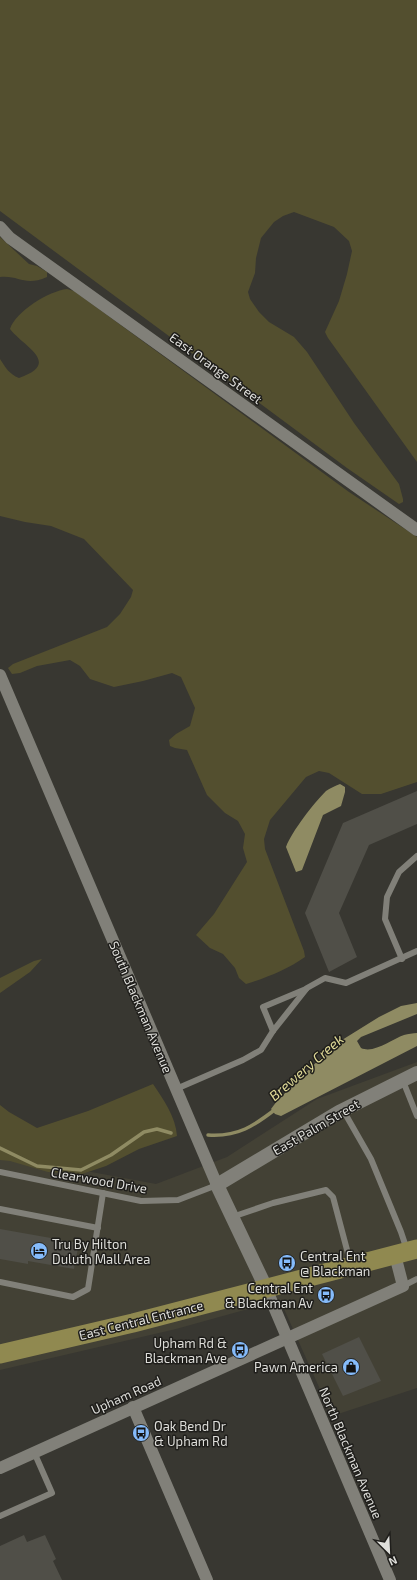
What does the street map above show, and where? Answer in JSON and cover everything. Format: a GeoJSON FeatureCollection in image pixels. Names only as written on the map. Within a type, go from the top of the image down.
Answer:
{"type":"FeatureCollection","features":[{"type":"Feature","properties":{"kind":"highway","name":"East Central Entrance"},"geometry":{"type":"LineString","coordinates":[[2,1354],[133,1323],[407,1252]]}},
{"type":"Feature","properties":{"kind":"street","name":"East Orange Street"},"geometry":{"type":"LineString","coordinates":[[0,227],[10,238],[417,530]]}},
{"type":"Feature","properties":{"kind":"street","name":"South Blackman Avenue"},"geometry":{"type":"LineString","coordinates":[[0,675],[217,1185],[266,1288],[286,1337]]}},
{"type":"Feature","properties":{"kind":"street","name":"East Palm Street"},"geometry":{"type":"LineString","coordinates":[[217,1185],[343,1110],[417,1073]]}},
{"type":"Feature","properties":{"kind":"street"},"geometry":{"type":"LineString","coordinates":[[403,1286],[407,1252]]}},
{"type":"Feature","properties":{"kind":"street","name":"Upham Road"},"geometry":{"type":"LineString","coordinates":[[0,1468],[286,1337],[403,1286]]}},
{"type":"Feature","properties":{"kind":"street","name":"North Blackman Avenue"},"geometry":{"type":"LineString","coordinates":[[286,1337],[390,1580]]}},
{"type":"Feature","properties":{"kind":"street"},"geometry":{"type":"LineString","coordinates":[[133,1407],[207,1580]]}},
{"type":"Feature","properties":{"kind":"lane"},"geometry":{"type":"LineString","coordinates":[[402,959],[385,919],[386,897],[399,872],[417,856]]}},
{"type":"Feature","properties":{"kind":"lane"},"geometry":{"type":"LineString","coordinates":[[273,1031],[263,1007],[307,988],[325,978],[346,982],[402,959],[417,951]]}},
{"type":"Feature","properties":{"kind":"lane"},"geometry":{"type":"LineString","coordinates":[[176,1089],[244,1060],[261,1050],[273,1031],[307,988]]}},
{"type":"Feature","properties":{"kind":"lane"},"geometry":{"type":"LineString","coordinates":[[402,1080],[417,1116]]}},
{"type":"Feature","properties":{"kind":"lane"},"geometry":{"type":"LineString","coordinates":[[343,1110],[371,1159],[401,1232],[407,1252]]}},
{"type":"Feature","properties":{"kind":"lane","name":"Clearwood Drive"},"geometry":{"type":"LineString","coordinates":[[0,1172],[141,1201],[178,1200],[217,1185]]}},
{"type":"Feature","properties":{"kind":"lane"},"geometry":{"type":"LineString","coordinates":[[232,1217],[273,1203],[326,1190],[333,1197],[351,1266]]}},
{"type":"Feature","properties":{"kind":"lane"},"geometry":{"type":"LineString","coordinates":[[0,1282],[74,1297],[88,1289],[103,1193]]}},
{"type":"Feature","properties":{"kind":"lane"},"geometry":{"type":"LineString","coordinates":[[0,1209],[98,1228]]}},
{"type":"Feature","properties":{"kind":"lane"},"geometry":{"type":"LineString","coordinates":[[403,1286],[417,1279]]}},
{"type":"Feature","properties":{"kind":"lane"},"geometry":{"type":"LineString","coordinates":[[0,1516],[52,1493],[34,1452]]}},
{"type":"Feature","properties":{"kind":"shaded area"},"geometry":{"type":"Polygon","coordinates":[[[0,0],[417,0],[417,462],[325,332],[339,301],[347,274],[352,251],[349,241],[334,227],[294,212],[283,216],[274,222],[261,238],[256,258],[255,273],[248,292],[250,299],[259,312],[269,322],[294,337],[307,352],[354,423],[399,484],[403,502],[399,504],[347,468],[0,211],[0,0]]]}},
{"type":"Feature","properties":{"kind":"shaded area"},"geometry":{"type":"Polygon","coordinates":[[[0,237],[29,264],[37,266],[47,272],[47,277],[39,280],[27,281],[0,277],[0,237]]]}},
{"type":"Feature","properties":{"kind":"shaded area"},"geometry":{"type":"Polygon","coordinates":[[[67,289],[74,291],[349,492],[417,537],[417,782],[381,794],[362,794],[329,773],[319,771],[306,777],[270,820],[264,839],[265,849],[305,957],[277,973],[246,984],[239,978],[235,968],[223,954],[210,948],[196,935],[214,914],[247,862],[243,848],[245,834],[238,821],[225,813],[207,795],[187,750],[170,746],[169,740],[190,726],[195,708],[181,677],[172,673],[114,687],[90,679],[80,666],[70,660],[37,666],[20,673],[12,674],[8,668],[13,664],[107,627],[120,614],[131,597],[133,590],[84,539],[51,526],[0,516],[0,359],[10,373],[19,378],[32,372],[38,367],[39,361],[36,355],[10,329],[13,322],[19,315],[34,303],[51,294],[67,289]]]}},
{"type":"Feature","properties":{"kind":"shaded area"},"geometry":{"type":"Polygon","coordinates":[[[340,784],[345,787],[341,806],[323,815],[302,870],[296,872],[286,847],[289,840],[321,796],[326,791],[340,784]]]}},
{"type":"Feature","properties":{"kind":"shaded area"},"geometry":{"type":"Polygon","coordinates":[[[42,959],[30,972],[0,993],[0,978],[34,961],[42,959]]]}},
{"type":"Feature","properties":{"kind":"shaded area"},"geometry":{"type":"Polygon","coordinates":[[[417,1003],[417,1014],[361,1037],[357,1041],[361,1048],[372,1049],[404,1035],[417,1033],[417,1046],[281,1116],[275,1114],[271,1109],[277,1101],[334,1045],[379,1017],[401,1006],[417,1003]]]}},
{"type":"Feature","properties":{"kind":"shaded area"},"geometry":{"type":"Polygon","coordinates":[[[417,1062],[417,1388],[332,1416],[280,1300],[176,1329],[0,1370],[0,1155],[156,1184],[227,1157],[317,1099],[417,1062]]]}},
{"type":"Feature","properties":{"kind":"shaded area"},"geometry":{"type":"Polygon","coordinates":[[[153,1084],[172,1115],[177,1136],[139,1149],[106,1166],[82,1174],[48,1172],[10,1161],[0,1160],[0,1105],[37,1128],[88,1111],[153,1084]]]}},
{"type":"Feature","properties":{"kind":"building"},"geometry":{"type":"Polygon","coordinates":[[[417,791],[417,824],[369,845],[339,913],[357,957],[329,972],[305,913],[343,823],[417,791]]]}},
{"type":"Feature","properties":{"kind":"building","name":"Tru By Hilton Duluth Mall Area"},"geometry":{"type":"Polygon","coordinates":[[[0,1229],[79,1243],[74,1269],[28,1261],[28,1264],[0,1259],[0,1229]]]}},
{"type":"Feature","properties":{"kind":"building","name":"Pawn America"},"geometry":{"type":"Polygon","coordinates":[[[359,1337],[381,1381],[343,1396],[322,1354],[359,1337]]]}},
{"type":"Feature","properties":{"kind":"building"},"geometry":{"type":"Polygon","coordinates":[[[24,1535],[27,1542],[45,1535],[56,1559],[53,1561],[62,1580],[0,1580],[0,1546],[24,1535]]]}},
{"type":"Feature","properties":{"kind":"waterway","name":"Brewery Creek"},"geometry":{"type":"LineString","coordinates":[[208,1135],[228,1134],[245,1129],[261,1120],[277,1108]]}},
{"type":"Feature","properties":{"kind":"waterway","name":"Brewery Creek"},"geometry":{"type":"LineString","coordinates":[[0,1148],[37,1166],[81,1170],[111,1155],[144,1132],[157,1129],[171,1133]]}},
{"type":"Feature","properties":{"kind":"place","name":"Tru By Hilton Duluth Mall Area"},"geometry":{"type":"Point","coordinates":[39,1251]}},
{"type":"Feature","properties":{"kind":"place","name":"Central Ent @ Blackman"},"geometry":{"type":"Point","coordinates":[287,1263]}},
{"type":"Feature","properties":{"kind":"place","name":"Central Ent & Blackman Av"},"geometry":{"type":"Point","coordinates":[326,1295]}},
{"type":"Feature","properties":{"kind":"place","name":"Upham Rd & Blackman Ave"},"geometry":{"type":"Point","coordinates":[240,1350]}},
{"type":"Feature","properties":{"kind":"place","name":"Pawn America"},"geometry":{"type":"Point","coordinates":[351,1367]}},
{"type":"Feature","properties":{"kind":"place","name":"Oak Bend Dr & Upham Rd"},"geometry":{"type":"Point","coordinates":[141,1433]}}]}
